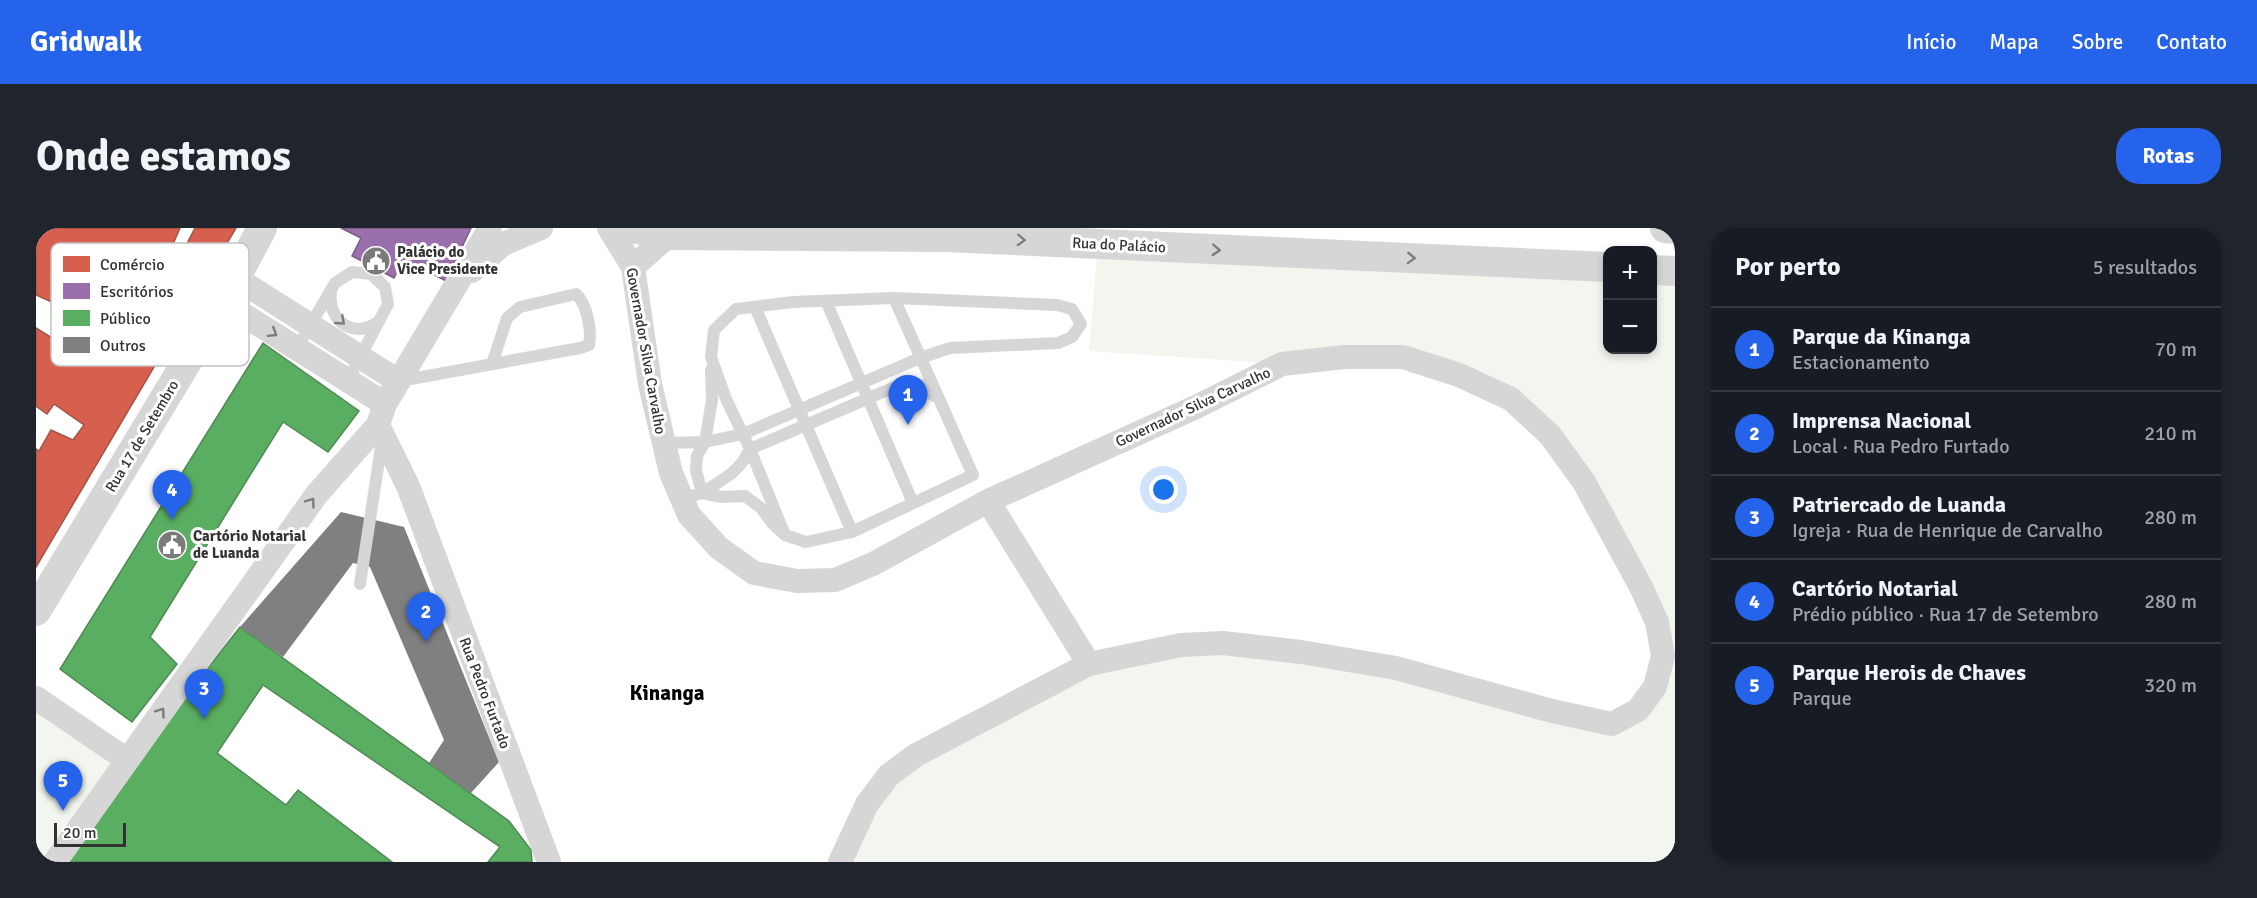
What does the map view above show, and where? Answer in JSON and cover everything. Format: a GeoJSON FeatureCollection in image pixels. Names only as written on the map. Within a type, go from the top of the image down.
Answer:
{"type":"FeatureCollection","features":[{"type":"Feature","properties":{"kind":"street","name":"Rua 17 de Setembro"},"geometry":{"type":"LineString","coordinates":[[249,253],[262,228]]}},
{"type":"Feature","properties":{"kind":"street"},"geometry":{"type":"LineString","coordinates":[[55,862],[317,495],[382,421],[398,381],[490,228]]}},
{"type":"Feature","properties":{"kind":"street"},"geometry":{"type":"LineString","coordinates":[[457,284],[503,244],[541,228]]}},
{"type":"Feature","properties":{"kind":"street","name":"Governador Silva Carvalho"},"geometry":{"type":"LineString","coordinates":[[609,228],[633,267],[650,387],[671,473],[692,496],[689,515],[719,548],[754,573],[797,581],[835,580],[873,564],[988,501],[1196,407],[1281,364],[1345,357],[1403,357],[1459,375],[1511,399],[1550,435],[1584,482],[1641,587],[1657,622],[1663,656],[1655,687],[1638,710],[1612,724],[1552,711],[1396,668],[1301,652],[1234,644],[1181,645],[1089,664],[916,755],[889,775],[867,804],[840,862]]}},
{"type":"Feature","properties":{"kind":"street","name":"Rua do Palácio"},"geometry":{"type":"LineString","coordinates":[[631,228],[669,235],[877,232],[1603,267]]}},
{"type":"Feature","properties":{"kind":"street"},"geometry":{"type":"LineString","coordinates":[[1665,228],[1675,229]]}},
{"type":"Feature","properties":{"kind":"street"},"geometry":{"type":"LineString","coordinates":[[633,267],[669,235]]}},
{"type":"Feature","properties":{"kind":"street"},"geometry":{"type":"LineString","coordinates":[[1657,270],[1675,271]]}},
{"type":"Feature","properties":{"kind":"street"},"geometry":{"type":"LineString","coordinates":[[249,299],[309,326],[398,381]]}},
{"type":"Feature","properties":{"kind":"street"},"geometry":{"type":"LineString","coordinates":[[249,306],[297,348],[348,380],[382,421]]}},
{"type":"Feature","properties":{"kind":"street","name":"Rua 17 de Setembro"},"geometry":{"type":"LineString","coordinates":[[36,611],[184,366]]}},
{"type":"Feature","properties":{"kind":"street","name":"Rua Pedro Furtado"},"geometry":{"type":"LineString","coordinates":[[382,421],[549,862]]}},
{"type":"Feature","properties":{"kind":"street"},"geometry":{"type":"LineString","coordinates":[[988,501],[1089,664]]}},
{"type":"Feature","properties":{"kind":"street"},"geometry":{"type":"LineString","coordinates":[[36,698],[127,760]]}},
{"type":"Feature","properties":{"kind":"lane"},"geometry":{"type":"LineString","coordinates":[[297,348],[335,283],[352,272],[371,274],[385,287],[388,304],[385,314],[348,380]]}},
{"type":"Feature","properties":{"kind":"lane"},"geometry":{"type":"LineString","coordinates":[[335,283],[331,292],[332,312],[345,327],[363,330],[380,321],[385,314]]}},
{"type":"Feature","properties":{"kind":"lane"},"geometry":{"type":"LineString","coordinates":[[398,381],[492,364],[589,345],[591,335],[582,299],[576,294],[520,307],[512,312],[507,318],[492,364]]}},
{"type":"Feature","properties":{"kind":"lane"},"geometry":{"type":"LineString","coordinates":[[663,443],[705,442],[743,434],[920,358],[950,348],[1058,343],[1072,337],[1080,324],[1072,309],[1057,305],[894,298],[826,300],[736,309],[714,330],[711,357],[712,400],[705,442],[697,456],[692,496]]}},
{"type":"Feature","properties":{"kind":"lane"},"geometry":{"type":"LineString","coordinates":[[692,496],[745,496],[761,508],[785,535],[806,542],[852,532],[973,475],[894,298]]}},
{"type":"Feature","properties":{"kind":"lane"},"geometry":{"type":"LineString","coordinates":[[826,300],[913,503]]}},
{"type":"Feature","properties":{"kind":"lane"},"geometry":{"type":"LineString","coordinates":[[755,307],[852,532]]}},
{"type":"Feature","properties":{"kind":"lane"},"geometry":{"type":"LineString","coordinates":[[711,357],[726,399],[750,449],[785,535]]}},
{"type":"Feature","properties":{"kind":"lane"},"geometry":{"type":"LineString","coordinates":[[692,496],[731,476],[743,464],[750,449],[904,383],[924,386],[940,400]]}},
{"type":"Feature","properties":{"kind":"lane"},"geometry":{"type":"LineString","coordinates":[[360,584],[382,421]]}},
{"type":"Feature","properties":{"kind":"shaded area"},"geometry":{"type":"Polygon","coordinates":[[[1098,244],[1603,267],[1603,354],[1657,354],[1657,270],[1675,271],[1675,862],[841,862],[889,775],[1089,664],[1181,645],[1301,652],[1591,720],[1638,710],[1663,656],[1584,482],[1511,400],[1403,357],[1282,364],[1089,351],[1098,244]]]}},
{"type":"Feature","properties":{"kind":"shaded area"},"geometry":{"type":"Polygon","coordinates":[[[36,698],[127,760],[55,862],[36,862],[36,698]]]}},
{"type":"Feature","properties":{"kind":"building: Comércio"},"geometry":{"type":"Polygon","coordinates":[[[36,228],[180,228],[173,243],[51,243],[51,302],[36,295],[36,228]]]}},
{"type":"Feature","properties":{"kind":"building: Comércio"},"geometry":{"type":"Polygon","coordinates":[[[195,228],[236,228],[227,243],[187,243],[195,228]]]}},
{"type":"Feature","properties":{"kind":"building: Comércio"},"geometry":{"type":"Polygon","coordinates":[[[36,328],[51,337],[51,366],[155,366],[36,567],[36,449],[39,451],[51,430],[73,440],[84,425],[54,404],[47,414],[36,406],[36,328]]]}},
{"type":"Feature","properties":{"kind":"building: Escritórios"},"geometry":{"type":"Polygon","coordinates":[[[341,228],[471,228],[446,281],[404,259],[394,278],[352,256],[361,238],[341,228]]]}},
{"type":"Feature","properties":{"kind":"building: Público","name":"Cartório Notarial de Luanda"},"geometry":{"type":"Polygon","coordinates":[[[263,343],[359,411],[328,452],[283,422],[150,637],[177,664],[132,722],[60,669],[263,343]]]}},
{"type":"Feature","properties":{"kind":"building: Público"},"geometry":{"type":"Polygon","coordinates":[[[240,627],[509,821],[531,850],[532,862],[488,862],[500,847],[263,685],[217,753],[286,805],[298,790],[392,862],[56,862],[240,627]]]}},
{"type":"Feature","properties":{"kind":"building: Outros"},"geometry":{"type":"Polygon","coordinates":[[[341,512],[404,527],[499,762],[471,793],[429,763],[444,740],[370,567],[353,563],[283,657],[240,627],[341,512]]]}},
{"type":"Feature","properties":{"kind":"place","name":"Palácio do Vice Presidente"},"geometry":{"type":"Point","coordinates":[376,261]}},
{"type":"Feature","properties":{"kind":"place","name":"Parque da Kinanga"},"geometry":{"type":"Point","coordinates":[908,425]}},
{"type":"Feature","properties":{"kind":"place","name":"Cartório Notarial"},"geometry":{"type":"Point","coordinates":[172,520]}},
{"type":"Feature","properties":{"kind":"place","name":"Cartório Notarial de Luanda"},"geometry":{"type":"Point","coordinates":[172,545]}},
{"type":"Feature","properties":{"kind":"place","name":"Imprensa Nacional"},"geometry":{"type":"Point","coordinates":[426,642]}},
{"type":"Feature","properties":{"kind":"place","name":"Patriercado de Luanda"},"geometry":{"type":"Point","coordinates":[204,719]}},
{"type":"Feature","properties":{"kind":"place","name":"Parque Herois de Chaves"},"geometry":{"type":"Point","coordinates":[63,811]}},
{"type":"Feature","properties":{"kind":"district","name":"Kinanga"},"geometry":{"type":"Point","coordinates":[667,693]}}]}
